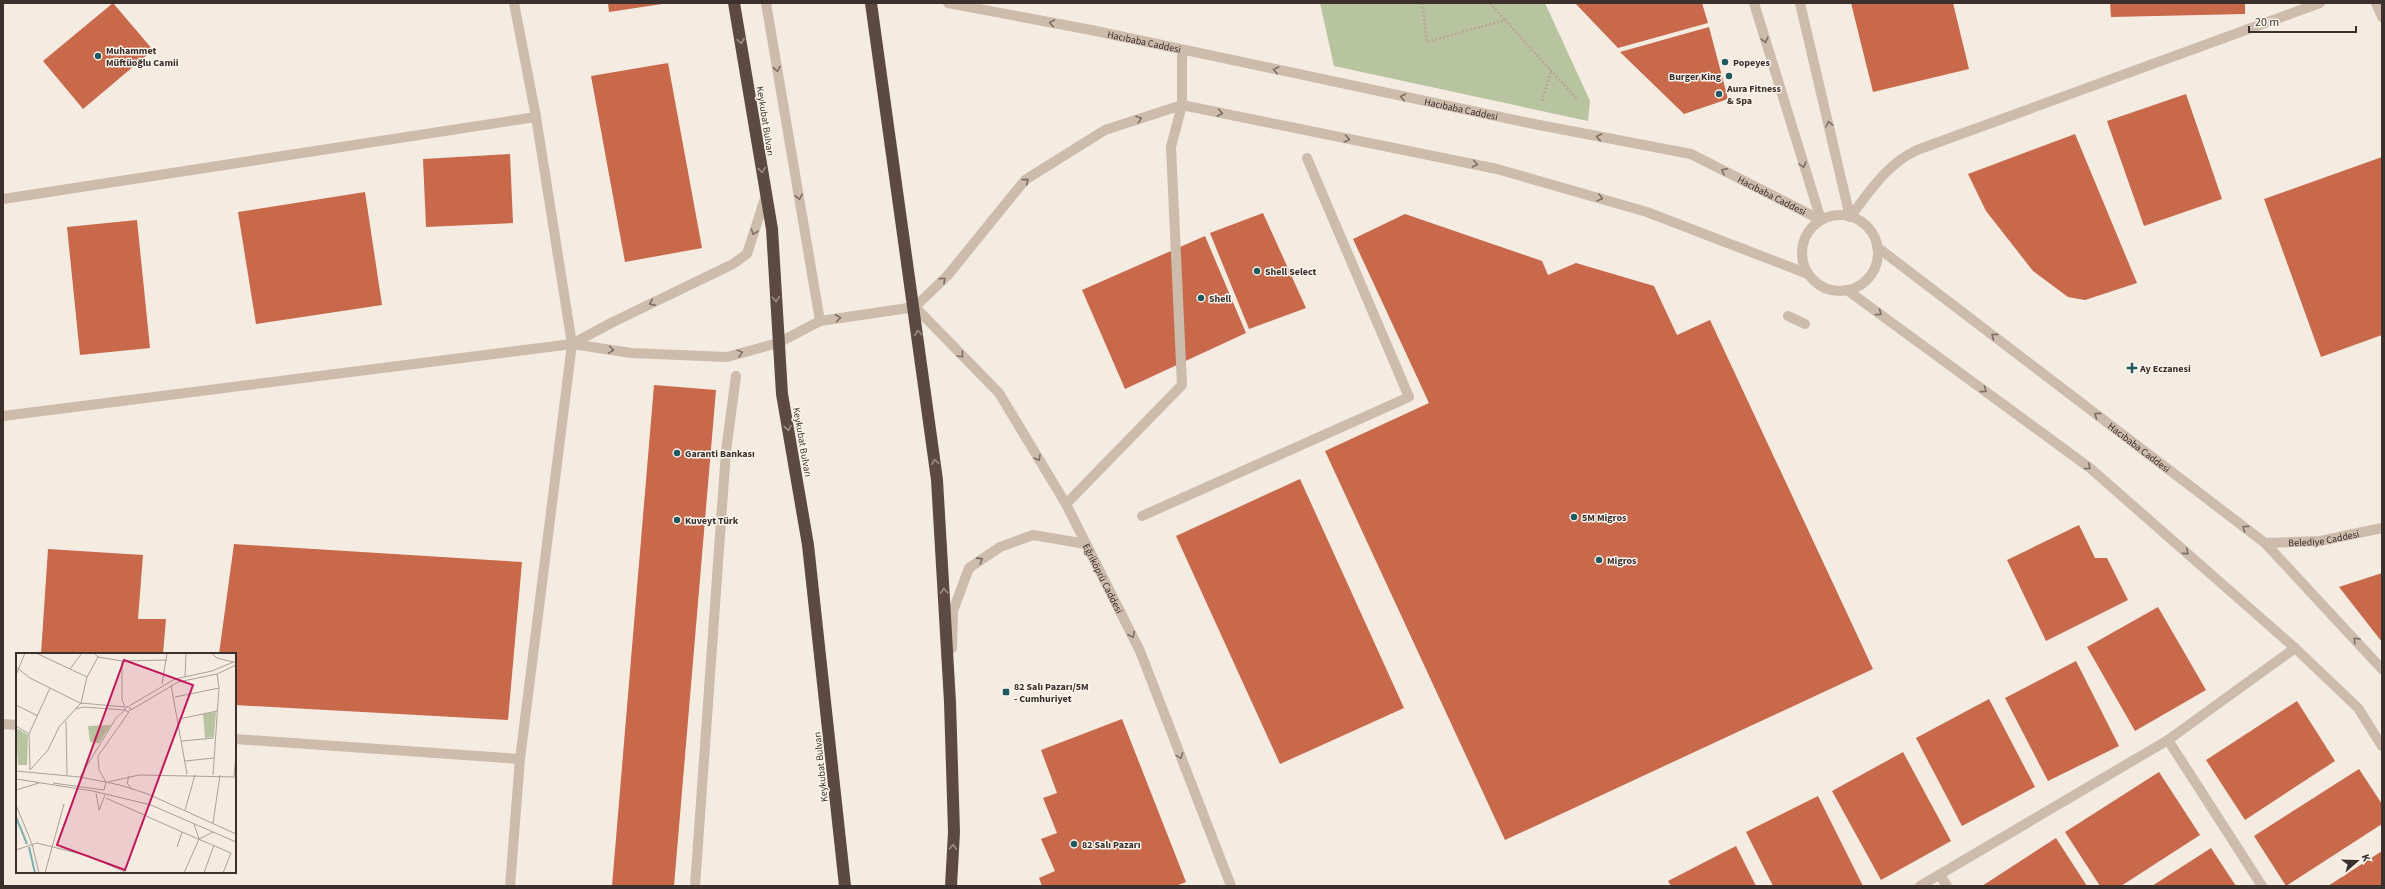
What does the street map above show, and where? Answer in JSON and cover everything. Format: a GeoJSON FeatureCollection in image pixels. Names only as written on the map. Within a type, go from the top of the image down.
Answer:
{"type":"FeatureCollection","features":[{"type":"Feature","properties":{"kind":"highway","name":"Keykubat Bulvarı"},"geometry":{"type":"LineString","coordinates":[[734,3],[772,229],[782,394],[808,545],[845,886]]}},
{"type":"Feature","properties":{"kind":"highway"},"geometry":{"type":"LineString","coordinates":[[871,3],[915,307],[937,480],[950,702],[954,832],[951,886]]}},
{"type":"Feature","properties":{"kind":"street"},"geometry":{"type":"LineString","coordinates":[[510,886],[520,759],[572,344],[536,117],[514,3]]}},
{"type":"Feature","properties":{"kind":"street"},"geometry":{"type":"LineString","coordinates":[[766,3],[820,321]]}},
{"type":"Feature","properties":{"kind":"street","name":"Hacıbaba Caddesi"},"geometry":{"type":"LineString","coordinates":[[948,3],[1091,30],[1534,124],[1691,154],[1821,220]]}},
{"type":"Feature","properties":{"kind":"street"},"geometry":{"type":"LineString","coordinates":[[1754,3],[1821,220]]}},
{"type":"Feature","properties":{"kind":"street"},"geometry":{"type":"LineString","coordinates":[[1800,3],[1850,216]]}},
{"type":"Feature","properties":{"kind":"street"},"geometry":{"type":"LineString","coordinates":[[1850,216],[1878,180],[1895,163],[1917,150],[2320,3]]}},
{"type":"Feature","properties":{"kind":"street"},"geometry":{"type":"LineString","coordinates":[[2376,3],[2382,17]]}},
{"type":"Feature","properties":{"kind":"street"},"geometry":{"type":"LineString","coordinates":[[1066,504],[1182,384],[1171,147],[1182,105],[1182,50]]}},
{"type":"Feature","properties":{"kind":"street"},"geometry":{"type":"LineString","coordinates":[[3,416],[572,344],[631,353],[727,357],[778,343],[820,321],[915,307],[948,275],[1025,180],[1105,130],[1182,105],[1498,169],[1648,212],[1808,274]]}},
{"type":"Feature","properties":{"kind":"street"},"geometry":{"type":"LineString","coordinates":[[3,198],[536,117]]}},
{"type":"Feature","properties":{"kind":"street"},"geometry":{"type":"LineString","coordinates":[[1142,516],[1409,397],[1307,158]]}},
{"type":"Feature","properties":{"kind":"street"},"geometry":{"type":"LineString","coordinates":[[572,344],[611,323],[733,264],[746,254],[766,195]]}},
{"type":"Feature","properties":{"kind":"street"},"geometry":{"type":"LineString","coordinates":[[1832,216],[1850,216],[1866,226],[1874,236],[1877,247],[1877,260],[1873,272],[1864,282],[1847,290],[1829,289],[1817,284],[1808,274],[1803,262],[1802,250],[1805,238],[1811,228],[1821,220],[1832,216]]}},
{"type":"Feature","properties":{"kind":"street","name":"Hacıbaba Caddesi"},"geometry":{"type":"LineString","coordinates":[[1877,247],[2265,543],[2382,669]]}},
{"type":"Feature","properties":{"kind":"street"},"geometry":{"type":"LineString","coordinates":[[1847,290],[2090,468],[2295,648],[2358,708],[2382,746]]}},
{"type":"Feature","properties":{"kind":"street","name":"Eğriköprü Caddesi"},"geometry":{"type":"LineString","coordinates":[[915,307],[999,393],[1066,504],[1140,651],[1231,886]]}},
{"type":"Feature","properties":{"kind":"street"},"geometry":{"type":"LineString","coordinates":[[1788,316],[1805,324]]}},
{"type":"Feature","properties":{"kind":"street"},"geometry":{"type":"LineString","coordinates":[[695,886],[726,451],[736,376]]}},
{"type":"Feature","properties":{"kind":"street","name":"Belediye Caddesi"},"geometry":{"type":"LineString","coordinates":[[2265,543],[2320,542],[2382,528]]}},
{"type":"Feature","properties":{"kind":"street"},"geometry":{"type":"LineString","coordinates":[[950,702],[953,611],[969,568],[1000,548],[1033,535],[1086,544]]}},
{"type":"Feature","properties":{"kind":"street"},"geometry":{"type":"LineString","coordinates":[[1920,886],[2168,740],[2295,648]]}},
{"type":"Feature","properties":{"kind":"street"},"geometry":{"type":"LineString","coordinates":[[3,724],[16,725]]}},
{"type":"Feature","properties":{"kind":"street"},"geometry":{"type":"LineString","coordinates":[[236,739],[520,759]]}},
{"type":"Feature","properties":{"kind":"street"},"geometry":{"type":"LineString","coordinates":[[2168,740],[2262,886]]}},
{"type":"Feature","properties":{"kind":"street"},"geometry":{"type":"LineString","coordinates":[[1940,875],[1947,886]]}},
{"type":"Feature","properties":{"kind":"path"},"geometry":{"type":"LineString","coordinates":[[1422,3],[1427,42],[1505,20]]}},
{"type":"Feature","properties":{"kind":"path"},"geometry":{"type":"LineString","coordinates":[[1490,3],[1578,100]]}},
{"type":"Feature","properties":{"kind":"path"},"geometry":{"type":"LineString","coordinates":[[1534,124],[1551,72]]}},
{"type":"Feature","properties":{"kind":"green space"},"geometry":{"type":"Polygon","coordinates":[[[1320,3],[1545,3],[1590,101],[1588,121],[1334,66],[1320,3]]]}},
{"type":"Feature","properties":{"kind":"building","name":"Muhammet Müftüoğlu Camii"},"geometry":{"type":"Polygon","coordinates":[[[113,3],[153,50],[83,109],[43,61],[113,3]]]}},
{"type":"Feature","properties":{"kind":"building"},"geometry":{"type":"Polygon","coordinates":[[[608,3],[662,3],[662,4],[609,12],[608,3]]]}},
{"type":"Feature","properties":{"kind":"building"},"geometry":{"type":"Polygon","coordinates":[[[1575,3],[1702,3],[1708,23],[1618,48],[1575,3]]]}},
{"type":"Feature","properties":{"kind":"building"},"geometry":{"type":"Polygon","coordinates":[[[1851,3],[1953,3],[1969,69],[1873,92],[1851,3]]]}},
{"type":"Feature","properties":{"kind":"building"},"geometry":{"type":"Polygon","coordinates":[[[2110,3],[2245,3],[2245,14],[2111,17],[2110,3]]]}},
{"type":"Feature","properties":{"kind":"building"},"geometry":{"type":"Polygon","coordinates":[[[1709,27],[1728,99],[1684,114],[1620,52],[1709,27]]]}},
{"type":"Feature","properties":{"kind":"building"},"geometry":{"type":"Polygon","coordinates":[[[668,63],[702,248],[625,262],[591,76],[668,63]]]}},
{"type":"Feature","properties":{"kind":"building"},"geometry":{"type":"Polygon","coordinates":[[[2186,94],[2222,199],[2144,226],[2107,121],[2186,94]]]}},
{"type":"Feature","properties":{"kind":"building"},"geometry":{"type":"Polygon","coordinates":[[[2075,134],[2137,283],[2085,300],[2068,297],[2033,271],[1986,211],[1968,174],[2075,134]]]}},
{"type":"Feature","properties":{"kind":"building"},"geometry":{"type":"Polygon","coordinates":[[[510,154],[513,223],[426,227],[423,159],[510,154]]]}},
{"type":"Feature","properties":{"kind":"building"},"geometry":{"type":"Polygon","coordinates":[[[2382,157],[2382,335],[2321,357],[2264,199],[2382,157]]]}},
{"type":"Feature","properties":{"kind":"building"},"geometry":{"type":"Polygon","coordinates":[[[365,192],[382,305],[256,324],[238,212],[365,192]]]}},
{"type":"Feature","properties":{"kind":"building","name":"Shell Select"},"geometry":{"type":"Polygon","coordinates":[[[1263,213],[1306,308],[1249,329],[1210,233],[1263,213]]]}},
{"type":"Feature","properties":{"kind":"building","name":"Migros"},"geometry":{"type":"Polygon","coordinates":[[[1405,214],[1542,261],[1548,275],[1576,263],[1654,286],[1677,335],[1710,320],[1873,669],[1505,840],[1325,451],[1429,403],[1353,239],[1405,214]]]}},
{"type":"Feature","properties":{"kind":"building"},"geometry":{"type":"Polygon","coordinates":[[[137,220],[150,348],[80,355],[67,227],[137,220]]]}},
{"type":"Feature","properties":{"kind":"building"},"geometry":{"type":"Polygon","coordinates":[[[1205,236],[1246,333],[1125,389],[1082,290],[1205,236]]]}},
{"type":"Feature","properties":{"kind":"building"},"geometry":{"type":"Polygon","coordinates":[[[654,385],[716,390],[674,886],[612,886],[654,385]]]}},
{"type":"Feature","properties":{"kind":"building"},"geometry":{"type":"Polygon","coordinates":[[[1300,479],[1404,708],[1280,764],[1176,536],[1300,479]]]}},
{"type":"Feature","properties":{"kind":"building"},"geometry":{"type":"Polygon","coordinates":[[[2079,525],[2095,558],[2107,558],[2128,600],[2046,641],[2007,560],[2079,525]]]}},
{"type":"Feature","properties":{"kind":"building"},"geometry":{"type":"Polygon","coordinates":[[[234,544],[522,562],[508,720],[236,705],[236,653],[219,653],[234,544]]]}},
{"type":"Feature","properties":{"kind":"building"},"geometry":{"type":"Polygon","coordinates":[[[48,549],[143,555],[138,619],[166,619],[163,653],[41,653],[48,549]]]}},
{"type":"Feature","properties":{"kind":"building"},"geometry":{"type":"Polygon","coordinates":[[[2382,573],[2382,642],[2339,587],[2382,573]]]}},
{"type":"Feature","properties":{"kind":"building"},"geometry":{"type":"Polygon","coordinates":[[[2158,607],[2206,690],[2135,731],[2087,647],[2158,607]]]}},
{"type":"Feature","properties":{"kind":"building"},"geometry":{"type":"Polygon","coordinates":[[[2076,661],[2119,746],[2048,781],[2005,698],[2076,661]]]}},
{"type":"Feature","properties":{"kind":"building"},"geometry":{"type":"Polygon","coordinates":[[[1989,699],[2035,787],[1962,826],[1916,738],[1989,699]]]}},
{"type":"Feature","properties":{"kind":"building"},"geometry":{"type":"Polygon","coordinates":[[[2297,701],[2335,761],[2245,820],[2206,760],[2297,701]]]}},
{"type":"Feature","properties":{"kind":"building"},"geometry":{"type":"Polygon","coordinates":[[[1122,719],[1186,882],[1176,886],[1042,886],[1039,878],[1055,871],[1041,839],[1057,833],[1043,798],[1057,793],[1041,750],[1122,719]]]}},
{"type":"Feature","properties":{"kind":"building"},"geometry":{"type":"Polygon","coordinates":[[[1903,752],[1951,841],[1881,880],[1832,791],[1903,752]]]}},
{"type":"Feature","properties":{"kind":"building"},"geometry":{"type":"Polygon","coordinates":[[[2359,769],[2382,804],[2382,824],[2286,886],[2254,836],[2359,769]]]}},
{"type":"Feature","properties":{"kind":"building"},"geometry":{"type":"Polygon","coordinates":[[[2159,772],[2200,835],[2121,886],[2100,886],[2065,832],[2159,772]]]}},
{"type":"Feature","properties":{"kind":"building"},"geometry":{"type":"Polygon","coordinates":[[[1818,796],[1863,886],[1773,886],[1746,832],[1818,796]]]}},
{"type":"Feature","properties":{"kind":"building"},"geometry":{"type":"Polygon","coordinates":[[[2056,838],[2087,886],[1982,886],[2056,838]]]}},
{"type":"Feature","properties":{"kind":"building"},"geometry":{"type":"Polygon","coordinates":[[[1736,846],[1756,886],[1671,886],[1668,881],[1736,846]]]}},
{"type":"Feature","properties":{"kind":"building"},"geometry":{"type":"Polygon","coordinates":[[[2211,848],[2236,886],[2152,886],[2211,848]]]}},
{"type":"Feature","properties":{"kind":"building"},"geometry":{"type":"Polygon","coordinates":[[[2382,851],[2382,886],[2328,886],[2382,851]]]}},
{"type":"Feature","properties":{"kind":"place","name":"Muhammet Müftüoğlu Camii"},"geometry":{"type":"Point","coordinates":[98,56]}},
{"type":"Feature","properties":{"kind":"place","name":"Popeyes"},"geometry":{"type":"Point","coordinates":[1725,62]}},
{"type":"Feature","properties":{"kind":"place","name":"Burger King"},"geometry":{"type":"Point","coordinates":[1729,76]}},
{"type":"Feature","properties":{"kind":"place","name":"Aura Fitness & Spa"},"geometry":{"type":"Point","coordinates":[1719,94]}},
{"type":"Feature","properties":{"kind":"place","name":"Shell Select"},"geometry":{"type":"Point","coordinates":[1257,271]}},
{"type":"Feature","properties":{"kind":"place","name":"Shell"},"geometry":{"type":"Point","coordinates":[1201,298]}},
{"type":"Feature","properties":{"kind":"place","name":"Ay Eczanesi"},"geometry":{"type":"Point","coordinates":[2132,368]}},
{"type":"Feature","properties":{"kind":"place","name":"Garanti Bankası"},"geometry":{"type":"Point","coordinates":[677,453]}},
{"type":"Feature","properties":{"kind":"place","name":"5M Migros"},"geometry":{"type":"Point","coordinates":[1574,517]}},
{"type":"Feature","properties":{"kind":"place","name":"Kuveyt Türk"},"geometry":{"type":"Point","coordinates":[677,520]}},
{"type":"Feature","properties":{"kind":"place","name":"Migros"},"geometry":{"type":"Point","coordinates":[1599,560]}},
{"type":"Feature","properties":{"kind":"place","name":"82 Salı Pazarı/5M - Cumhuriyet"},"geometry":{"type":"Point","coordinates":[1006,692]}},
{"type":"Feature","properties":{"kind":"place","name":"82 Salı Pazarı"},"geometry":{"type":"Point","coordinates":[1074,844]}}]}
